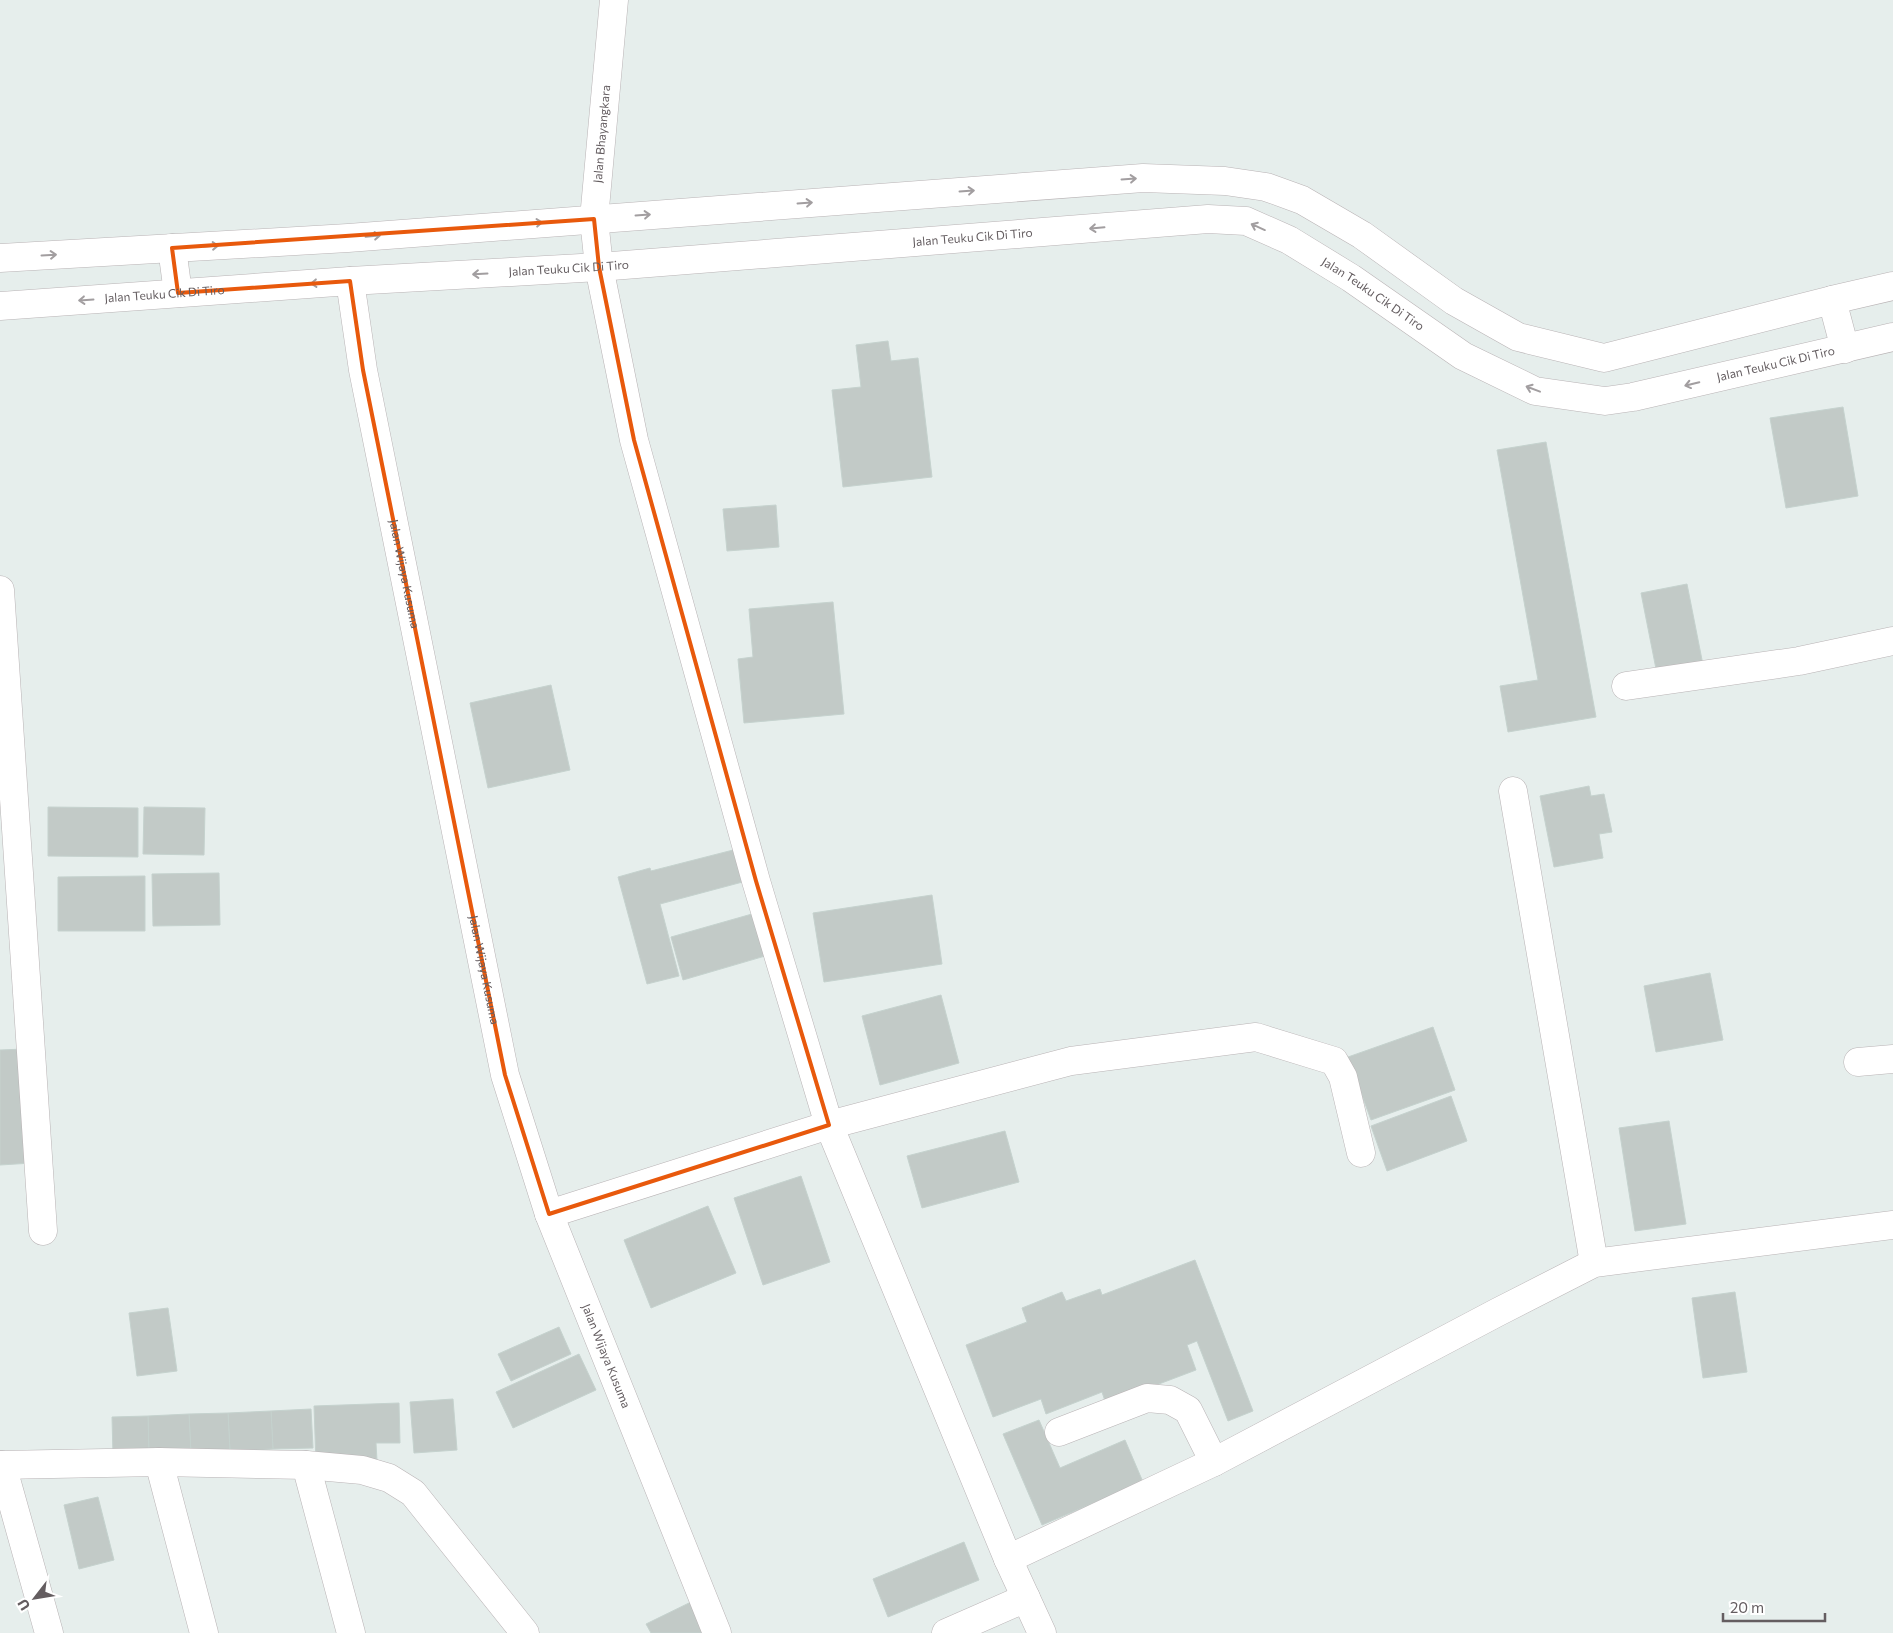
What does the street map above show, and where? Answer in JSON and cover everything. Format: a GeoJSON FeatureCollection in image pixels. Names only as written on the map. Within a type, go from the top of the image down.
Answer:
{"type":"FeatureCollection","features":[{"type":"Feature","properties":{"kind":"street","name":"Jalan Bhayangkara"},"geometry":{"type":"LineString","coordinates":[[614,0],[594,218],[599,267],[634,440],[753,871],[829,1125],[1008,1559],[1042,1633]]}},
{"type":"Feature","properties":{"kind":"street"},"geometry":{"type":"LineString","coordinates":[[0,258],[348,238],[1143,178],[1233,182],[1266,187],[1302,200],[1362,236],[1454,301],[1518,337],[1604,358],[1893,286]]}},
{"type":"Feature","properties":{"kind":"street"},"geometry":{"type":"LineString","coordinates":[[1289,240],[1302,200]]}},
{"type":"Feature","properties":{"kind":"street","name":"Jalan Teuku Cik Di Tiro"},"geometry":{"type":"LineString","coordinates":[[0,306],[350,281],[599,267],[1208,219],[1246,221],[1289,240],[1351,278],[1463,356],[1535,391],[1605,401],[1633,397],[1893,337]]}},
{"type":"Feature","properties":{"kind":"street"},"geometry":{"type":"LineString","coordinates":[[172,248],[178,293]]}},
{"type":"Feature","properties":{"kind":"street","name":"Jalan Wijaya Kusuma"},"geometry":{"type":"LineString","coordinates":[[350,281],[366,390],[505,1075],[549,1214],[717,1633]]}},
{"type":"Feature","properties":{"kind":"street"},"geometry":{"type":"LineString","coordinates":[[1832,300],[1845,349]]}},
{"type":"Feature","properties":{"kind":"street"},"geometry":{"type":"LineString","coordinates":[[1604,358],[1605,401]]}},
{"type":"Feature","properties":{"kind":"street"},"geometry":{"type":"LineString","coordinates":[[0,590],[43,1231]]}},
{"type":"Feature","properties":{"kind":"street"},"geometry":{"type":"LineString","coordinates":[[1626,686],[1799,661],[1893,640]]}},
{"type":"Feature","properties":{"kind":"street"},"geometry":{"type":"LineString","coordinates":[[1513,791],[1594,1263]]}},
{"type":"Feature","properties":{"kind":"street"},"geometry":{"type":"LineString","coordinates":[[549,1214],[829,1125],[1071,1061],[1256,1037],[1334,1060],[1343,1077],[1361,1152]]}},
{"type":"Feature","properties":{"kind":"street"},"geometry":{"type":"LineString","coordinates":[[1858,1062],[1893,1059]]}},
{"type":"Feature","properties":{"kind":"street"},"geometry":{"type":"LineString","coordinates":[[1008,1559],[1214,1462],[1594,1263],[1893,1225]]}},
{"type":"Feature","properties":{"kind":"street"},"geometry":{"type":"LineString","coordinates":[[1059,1432],[1148,1398],[1170,1400],[1188,1410],[1214,1462]]}},
{"type":"Feature","properties":{"kind":"street"},"geometry":{"type":"LineString","coordinates":[[159,1462],[204,1633]]}},
{"type":"Feature","properties":{"kind":"street"},"geometry":{"type":"LineString","coordinates":[[49,1633],[1,1465],[159,1462],[306,1465],[362,1470],[389,1478],[412,1493],[525,1633]]}},
{"type":"Feature","properties":{"kind":"street"},"geometry":{"type":"LineString","coordinates":[[306,1465],[351,1633]]}},
{"type":"Feature","properties":{"kind":"street"},"geometry":{"type":"LineString","coordinates":[[492,1590],[504,1633]]}},
{"type":"Feature","properties":{"kind":"street"},"geometry":{"type":"LineString","coordinates":[[946,1633],[1026,1598]]}},
{"type":"Feature","properties":{"kind":"highlighted area"},"geometry":{"type":"Polygon","coordinates":[[[594,219],[599,267],[634,440],[756,881],[829,1125],[549,1214],[505,1075],[363,370],[350,281],[178,293],[172,248],[594,219]]]}},
{"type":"Feature","properties":{"kind":"building"},"geometry":{"type":"Polygon","coordinates":[[[888,341],[891,361],[918,358],[932,477],[843,487],[832,390],[861,387],[856,345],[888,341]]]}},
{"type":"Feature","properties":{"kind":"building"},"geometry":{"type":"Polygon","coordinates":[[[1843,407],[1858,496],[1786,508],[1770,418],[1843,407]]]}},
{"type":"Feature","properties":{"kind":"building"},"geometry":{"type":"Polygon","coordinates":[[[1546,442],[1596,717],[1508,732],[1500,686],[1538,680],[1497,450],[1546,442]]]}},
{"type":"Feature","properties":{"kind":"building"},"geometry":{"type":"Polygon","coordinates":[[[776,505],[779,547],[727,551],[723,509],[776,505]]]}},
{"type":"Feature","properties":{"kind":"building"},"geometry":{"type":"Polygon","coordinates":[[[1687,584],[1704,670],[1658,679],[1641,593],[1687,584]]]}},
{"type":"Feature","properties":{"kind":"building"},"geometry":{"type":"Polygon","coordinates":[[[833,602],[844,714],[744,723],[738,659],[753,657],[749,609],[833,602]]]}},
{"type":"Feature","properties":{"kind":"building"},"geometry":{"type":"Polygon","coordinates":[[[551,685],[570,770],[488,788],[470,703],[551,685]]]}},
{"type":"Feature","properties":{"kind":"building"},"geometry":{"type":"Polygon","coordinates":[[[1589,786],[1591,796],[1604,794],[1612,832],[1599,834],[1603,858],[1554,867],[1540,796],[1589,786]]]}},
{"type":"Feature","properties":{"kind":"building"},"geometry":{"type":"Polygon","coordinates":[[[48,807],[138,808],[138,857],[48,856],[48,807]]]}},
{"type":"Feature","properties":{"kind":"building"},"geometry":{"type":"Polygon","coordinates":[[[144,807],[205,808],[204,855],[143,854],[144,807]]]}},
{"type":"Feature","properties":{"kind":"building"},"geometry":{"type":"Polygon","coordinates":[[[741,848],[750,880],[660,904],[679,976],[647,984],[618,877],[650,868],[651,871],[741,848]]]}},
{"type":"Feature","properties":{"kind":"building"},"geometry":{"type":"Polygon","coordinates":[[[219,873],[220,925],[153,926],[152,874],[219,873]]]}},
{"type":"Feature","properties":{"kind":"building"},"geometry":{"type":"Polygon","coordinates":[[[145,876],[145,931],[58,931],[58,877],[145,876]]]}},
{"type":"Feature","properties":{"kind":"building"},"geometry":{"type":"Polygon","coordinates":[[[932,895],[942,964],[824,982],[813,913],[932,895]]]}},
{"type":"Feature","properties":{"kind":"building"},"geometry":{"type":"Polygon","coordinates":[[[759,912],[772,954],[683,980],[671,937],[759,912]]]}},
{"type":"Feature","properties":{"kind":"building"},"geometry":{"type":"Polygon","coordinates":[[[1710,973],[1723,1040],[1656,1052],[1644,986],[1710,973]]]}},
{"type":"Feature","properties":{"kind":"building"},"geometry":{"type":"Polygon","coordinates":[[[941,995],[959,1063],[880,1085],[862,1016],[941,995]]]}},
{"type":"Feature","properties":{"kind":"building"},"geometry":{"type":"Polygon","coordinates":[[[1433,1027],[1455,1090],[1371,1120],[1348,1057],[1433,1027]]]}},
{"type":"Feature","properties":{"kind":"building"},"geometry":{"type":"Polygon","coordinates":[[[24,1049],[32,1163],[0,1165],[0,1050],[24,1049]]]}},
{"type":"Feature","properties":{"kind":"building"},"geometry":{"type":"Polygon","coordinates":[[[1451,1096],[1467,1141],[1387,1171],[1371,1126],[1451,1096]]]}},
{"type":"Feature","properties":{"kind":"building"},"geometry":{"type":"Polygon","coordinates":[[[1669,1121],[1686,1224],[1635,1231],[1619,1128],[1669,1121]]]}},
{"type":"Feature","properties":{"kind":"building"},"geometry":{"type":"Polygon","coordinates":[[[1005,1131],[1019,1182],[922,1208],[907,1156],[1005,1131]]]}},
{"type":"Feature","properties":{"kind":"building"},"geometry":{"type":"Polygon","coordinates":[[[801,1176],[830,1262],[763,1285],[734,1198],[801,1176]]]}},
{"type":"Feature","properties":{"kind":"building"},"geometry":{"type":"Polygon","coordinates":[[[708,1206],[736,1273],[651,1308],[624,1240],[708,1206]]]}},
{"type":"Feature","properties":{"kind":"building"},"geometry":{"type":"Polygon","coordinates":[[[1195,1260],[1253,1411],[1228,1421],[1197,1341],[1187,1345],[1196,1370],[1106,1404],[1102,1392],[1046,1414],[1041,1399],[993,1417],[966,1345],[1027,1322],[1022,1308],[1062,1292],[1066,1301],[1100,1289],[1102,1295],[1195,1260]]]}},
{"type":"Feature","properties":{"kind":"building"},"geometry":{"type":"Polygon","coordinates":[[[1735,1292],[1747,1372],[1703,1378],[1692,1298],[1735,1292]]]}},
{"type":"Feature","properties":{"kind":"building"},"geometry":{"type":"Polygon","coordinates":[[[168,1308],[177,1371],[137,1376],[129,1313],[168,1308]]]}},
{"type":"Feature","properties":{"kind":"building"},"geometry":{"type":"Polygon","coordinates":[[[559,1327],[571,1354],[511,1381],[498,1354],[559,1327]]]}},
{"type":"Feature","properties":{"kind":"building"},"geometry":{"type":"Polygon","coordinates":[[[579,1354],[596,1390],[513,1428],[496,1392],[579,1354]]]}},
{"type":"Feature","properties":{"kind":"building"},"geometry":{"type":"Polygon","coordinates":[[[453,1399],[457,1450],[414,1453],[410,1402],[453,1399]]]}},
{"type":"Feature","properties":{"kind":"building"},"geometry":{"type":"Polygon","coordinates":[[[399,1403],[400,1443],[376,1443],[377,1461],[316,1463],[314,1406],[399,1403]]]}},
{"type":"Feature","properties":{"kind":"building"},"geometry":{"type":"Polygon","coordinates":[[[311,1409],[313,1448],[273,1449],[271,1411],[311,1409]]]}},
{"type":"Feature","properties":{"kind":"building"},"geometry":{"type":"Polygon","coordinates":[[[271,1411],[273,1449],[230,1451],[228,1413],[271,1411]]]}},
{"type":"Feature","properties":{"kind":"building"},"geometry":{"type":"Polygon","coordinates":[[[228,1413],[230,1451],[191,1453],[189,1414],[228,1413]]]}},
{"type":"Feature","properties":{"kind":"building"},"geometry":{"type":"Polygon","coordinates":[[[189,1414],[191,1453],[149,1454],[148,1416],[189,1414]]]}},
{"type":"Feature","properties":{"kind":"building"},"geometry":{"type":"Polygon","coordinates":[[[148,1416],[149,1454],[113,1456],[112,1417],[148,1416]]]}},
{"type":"Feature","properties":{"kind":"building"},"geometry":{"type":"Polygon","coordinates":[[[1039,1420],[1060,1468],[1125,1440],[1143,1482],[1042,1525],[1003,1434],[1039,1420]]]}},
{"type":"Feature","properties":{"kind":"building"},"geometry":{"type":"Polygon","coordinates":[[[98,1497],[114,1560],[79,1569],[64,1505],[98,1497]]]}},
{"type":"Feature","properties":{"kind":"building"},"geometry":{"type":"Polygon","coordinates":[[[964,1542],[979,1580],[888,1617],[873,1579],[964,1542]]]}},
{"type":"Feature","properties":{"kind":"building"},"geometry":{"type":"Polygon","coordinates":[[[691,1602],[706,1633],[651,1633],[646,1624],[691,1602]]]}}]}
